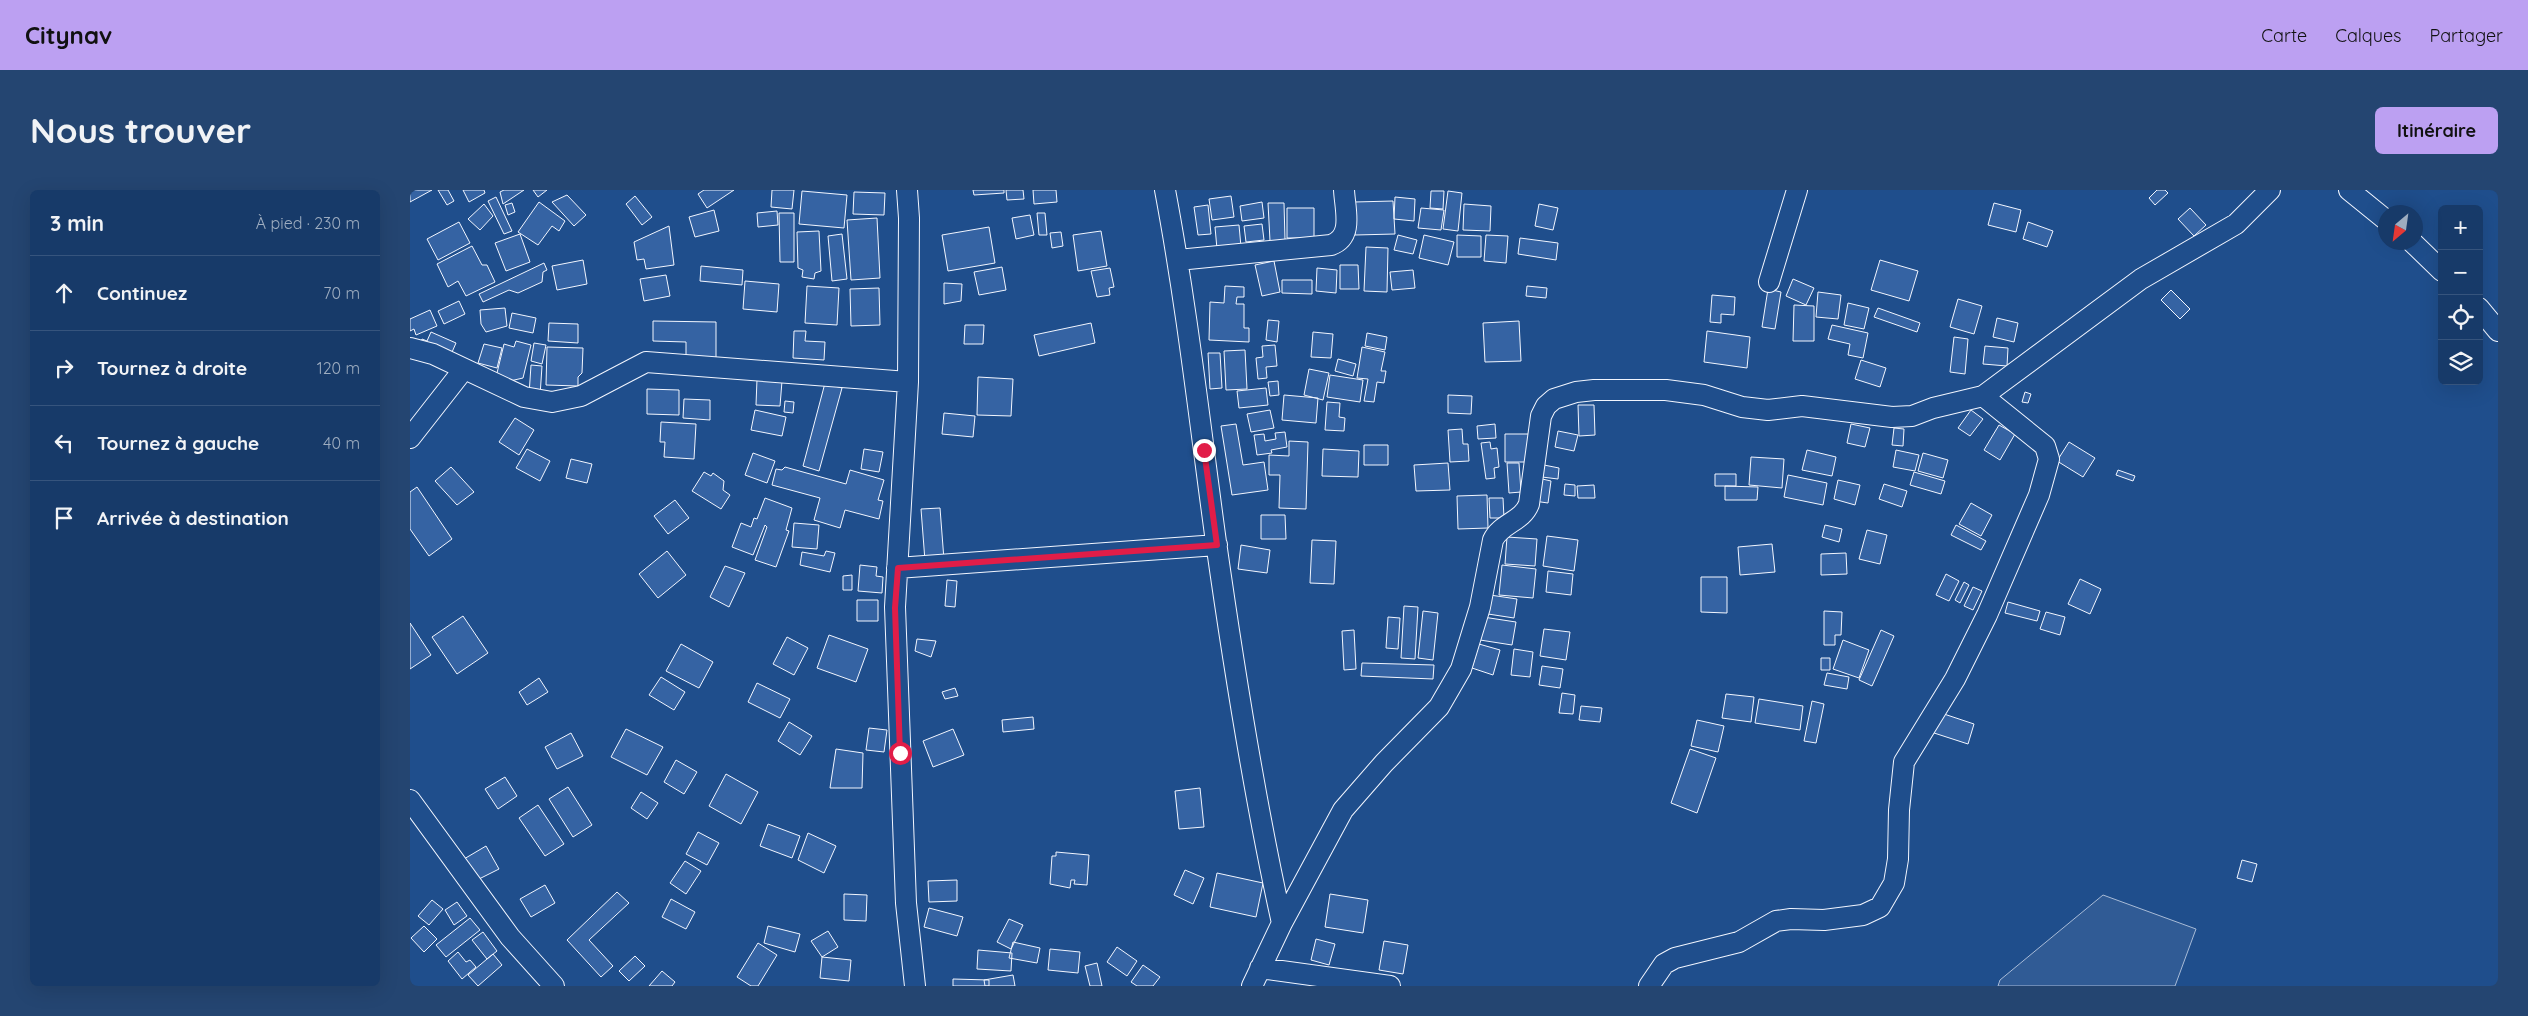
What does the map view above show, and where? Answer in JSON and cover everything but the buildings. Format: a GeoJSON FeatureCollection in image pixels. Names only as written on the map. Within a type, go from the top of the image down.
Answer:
{"type":"FeatureCollection","features":[{"type":"Feature","properties":{"kind":"street"},"geometry":{"type":"LineString","coordinates":[[907,190],[909,218],[908,382],[895,608],[906,903],[915,986]]}},
{"type":"Feature","properties":{"kind":"street"},"geometry":{"type":"LineString","coordinates":[[1165,190],[1178,260],[1217,545],[1264,843],[1282,923]]}},
{"type":"Feature","properties":{"kind":"street"},"geometry":{"type":"LineString","coordinates":[[1178,260],[1331,245],[1340,242],[1346,229],[1344,190]]}},
{"type":"Feature","properties":{"kind":"street"},"geometry":{"type":"LineString","coordinates":[[1769,282],[1797,190]]}},
{"type":"Feature","properties":{"kind":"street"},"geometry":{"type":"LineString","coordinates":[[1252,986],[1282,923],[1343,810],[1384,763],[1439,707],[1461,668],[1480,607],[1493,540],[1497,532],[1526,512],[1530,504],[1541,416],[1546,406],[1554,399],[1576,392],[1594,390],[1666,390],[1704,395],[1742,407],[1768,410],[1802,406],[1892,417],[1912,416],[1933,408],[1983,396],[2141,279],[2236,224],[2270,190]]}},
{"type":"Feature","properties":{"kind":"street"},"geometry":{"type":"LineString","coordinates":[[2349,190],[2378,214]]}},
{"type":"Feature","properties":{"kind":"street"},"geometry":{"type":"LineString","coordinates":[[2420,250],[2438,267]]}},
{"type":"Feature","properties":{"kind":"street"},"geometry":{"type":"LineString","coordinates":[[2483,313],[2498,331]]}},
{"type":"Feature","properties":{"kind":"street"},"geometry":{"type":"LineString","coordinates":[[410,348],[433,354],[524,398],[552,402],[581,396],[646,362],[908,382]]}},
{"type":"Feature","properties":{"kind":"street"},"geometry":{"type":"LineString","coordinates":[[410,438],[464,369]]}},
{"type":"Feature","properties":{"kind":"street"},"geometry":{"type":"LineString","coordinates":[[1649,986],[1664,964],[1675,958],[1739,942],[1776,921],[1791,919],[1824,920],[1863,915],[1880,907],[1894,883],[1898,859],[1899,810],[1904,762],[1955,679],[1987,616],[2039,494],[2049,459],[2044,446],[1983,396]]}},
{"type":"Feature","properties":{"kind":"street"},"geometry":{"type":"LineString","coordinates":[[898,568],[1217,545]]}},
{"type":"Feature","properties":{"kind":"street"},"geometry":{"type":"LineString","coordinates":[[410,800],[510,937],[554,986]]}},
{"type":"Feature","properties":{"kind":"street"},"geometry":{"type":"LineString","coordinates":[[1260,968],[1390,986]]}},
{"type":"Feature","properties":{"kind":"shaded area"},"geometry":{"type":"Polygon","coordinates":[[[2103,895],[2196,929],[2175,986],[1998,986],[2000,980],[2103,895]]]}},
{"type":"Feature","properties":{"kind":"route"},"geometry":{"type":"LineString","coordinates":[[900,753],[895,608],[898,568],[1217,545],[1204,450]]}}]}
